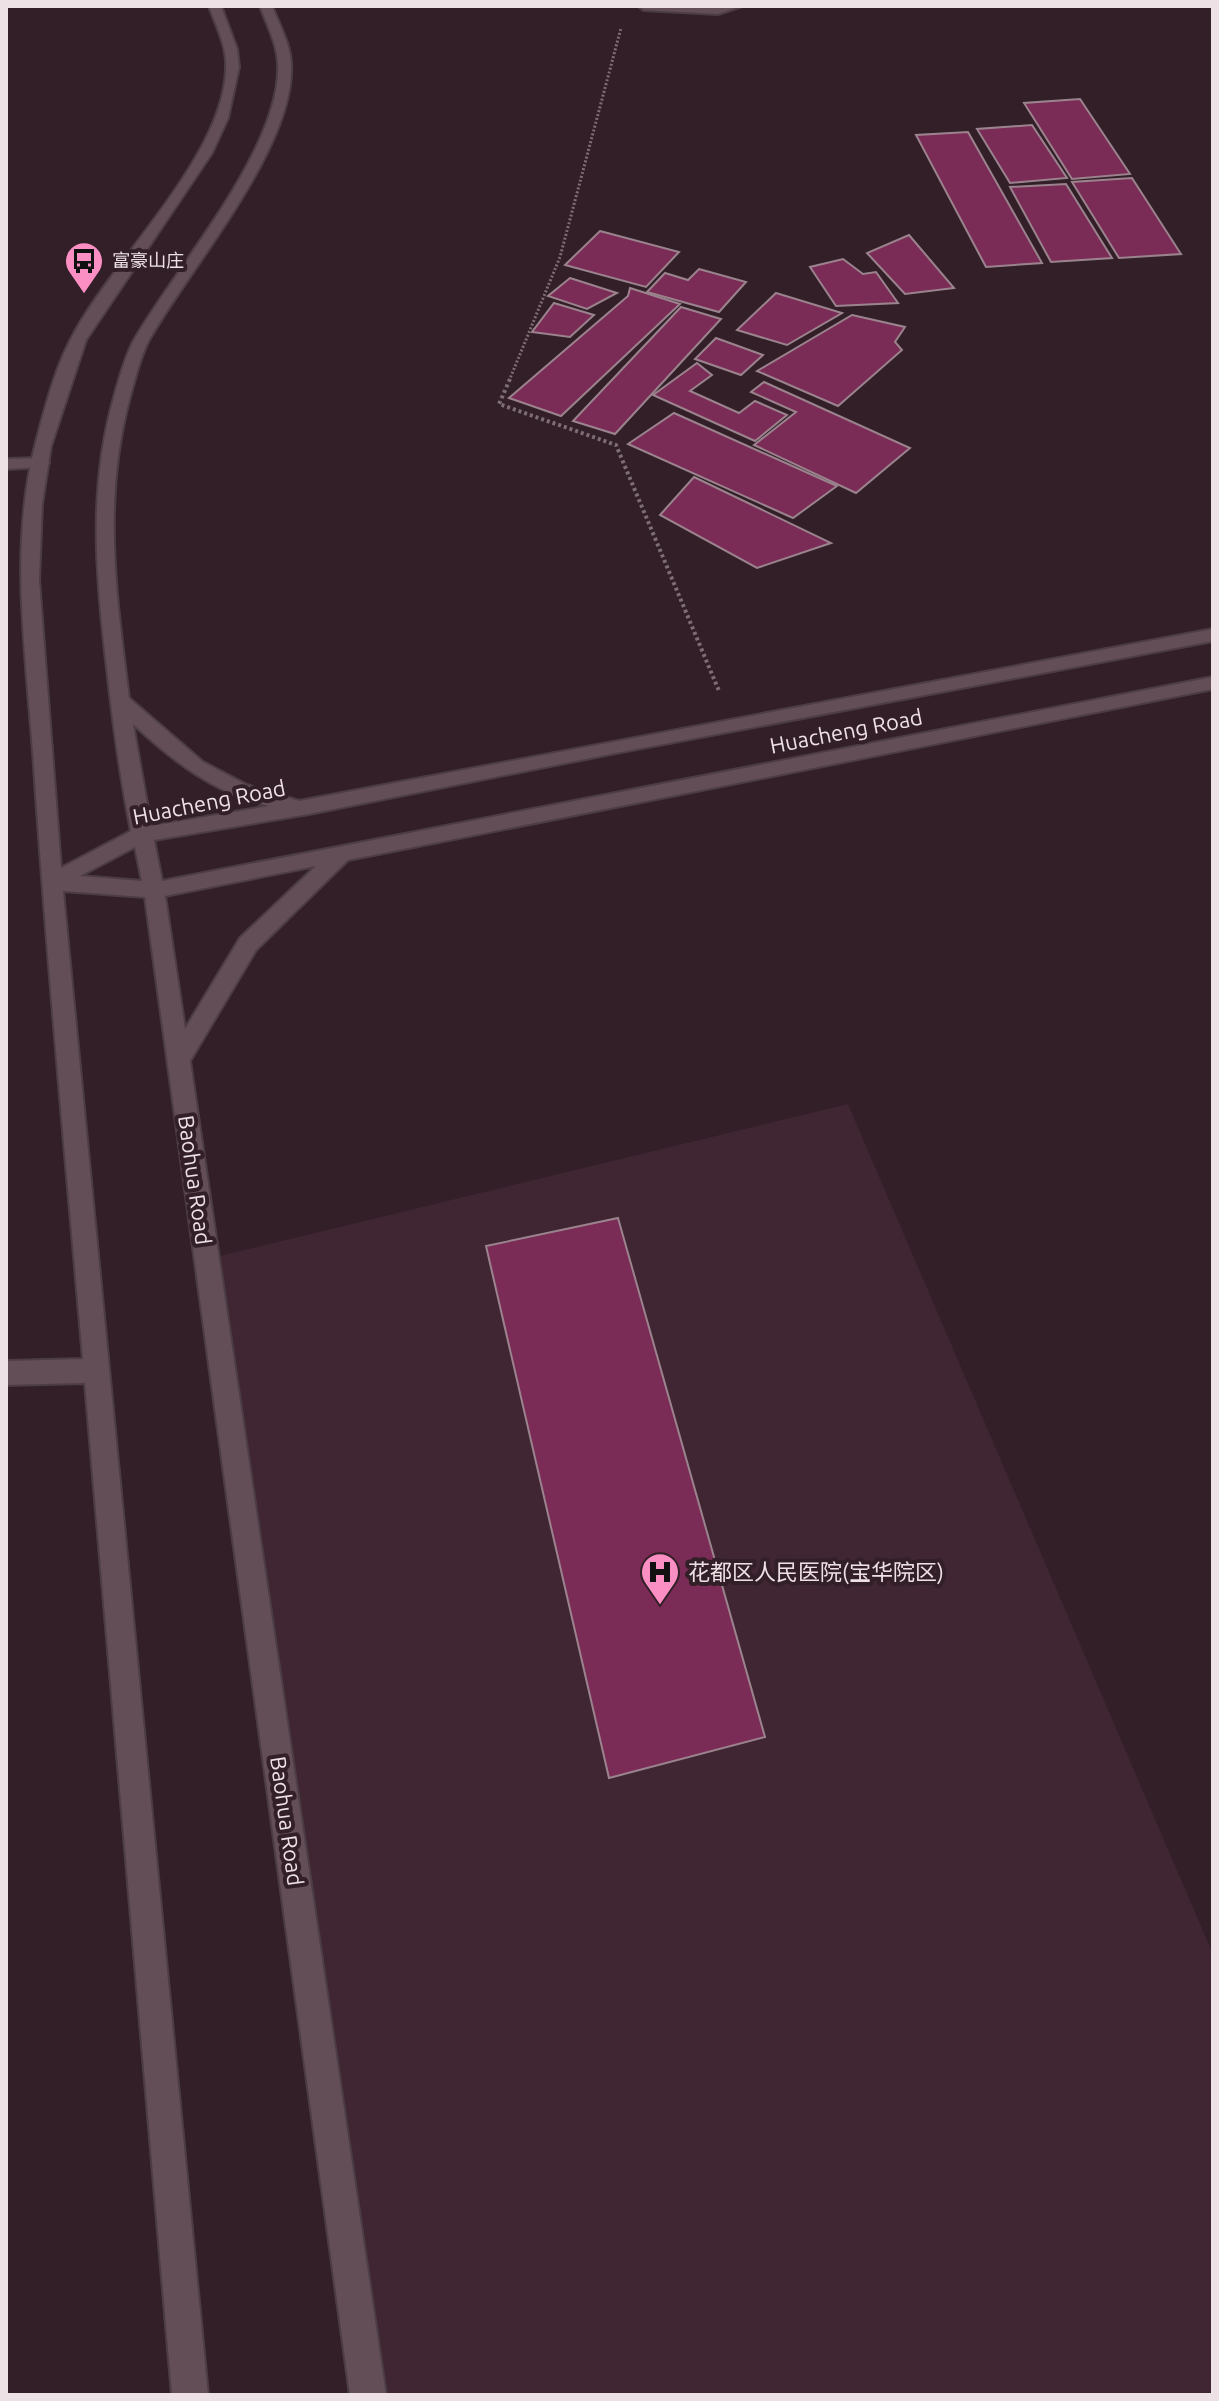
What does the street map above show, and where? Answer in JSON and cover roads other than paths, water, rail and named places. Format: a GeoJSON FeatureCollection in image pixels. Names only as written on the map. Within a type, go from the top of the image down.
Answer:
{"type":"FeatureCollection","features":[{"type":"Feature","properties":{"kind":"street"},"geometry":{"type":"LineString","coordinates":[[190,2395],[52,882],[30,580],[33,504],[41,463],[57,396],[78,340],[205,153],[218,128],[230,81],[232,55],[215,6]]}},
{"type":"Feature","properties":{"kind":"street","name":"Baohua Road"},"geometry":{"type":"LineString","coordinates":[[266,6],[283,50],[283,79],[272,129],[259,157],[140,343],[122,396],[111,443],[105,498],[104,570],[140,835],[154,890],[368,2395]]}},
{"type":"Feature","properties":{"kind":"street"},"geometry":{"type":"LineString","coordinates":[[644,6],[718,10],[736,6]]}},
{"type":"Feature","properties":{"kind":"street"},"geometry":{"type":"LineString","coordinates":[[6,464],[41,463]]}},
{"type":"Feature","properties":{"kind":"street","name":"Huacheng Road"},"geometry":{"type":"LineString","coordinates":[[52,882],[140,835],[309,807],[1213,635]]}},
{"type":"Feature","properties":{"kind":"street","name":"Huacheng Road"},"geometry":{"type":"LineString","coordinates":[[52,882],[154,890],[1213,683]]}},
{"type":"Feature","properties":{"kind":"street"},"geometry":{"type":"LineString","coordinates":[[120,700],[164,743],[220,783],[257,798],[309,807]]}},
{"type":"Feature","properties":{"kind":"street"},"geometry":{"type":"LineString","coordinates":[[178,1061],[248,944],[342,853]]}},
{"type":"Feature","properties":{"kind":"street"},"geometry":{"type":"LineString","coordinates":[[6,1373],[96,1371]]}},
{"type":"Feature","properties":{"kind":"place","name":"富豪山庄"},"geometry":{"type":"Point","coordinates":[84,295]}},
{"type":"Feature","properties":{"kind":"place","name":"花都区人民医院(宝华院区)"},"geometry":{"type":"Point","coordinates":[660,1606]}}]}
